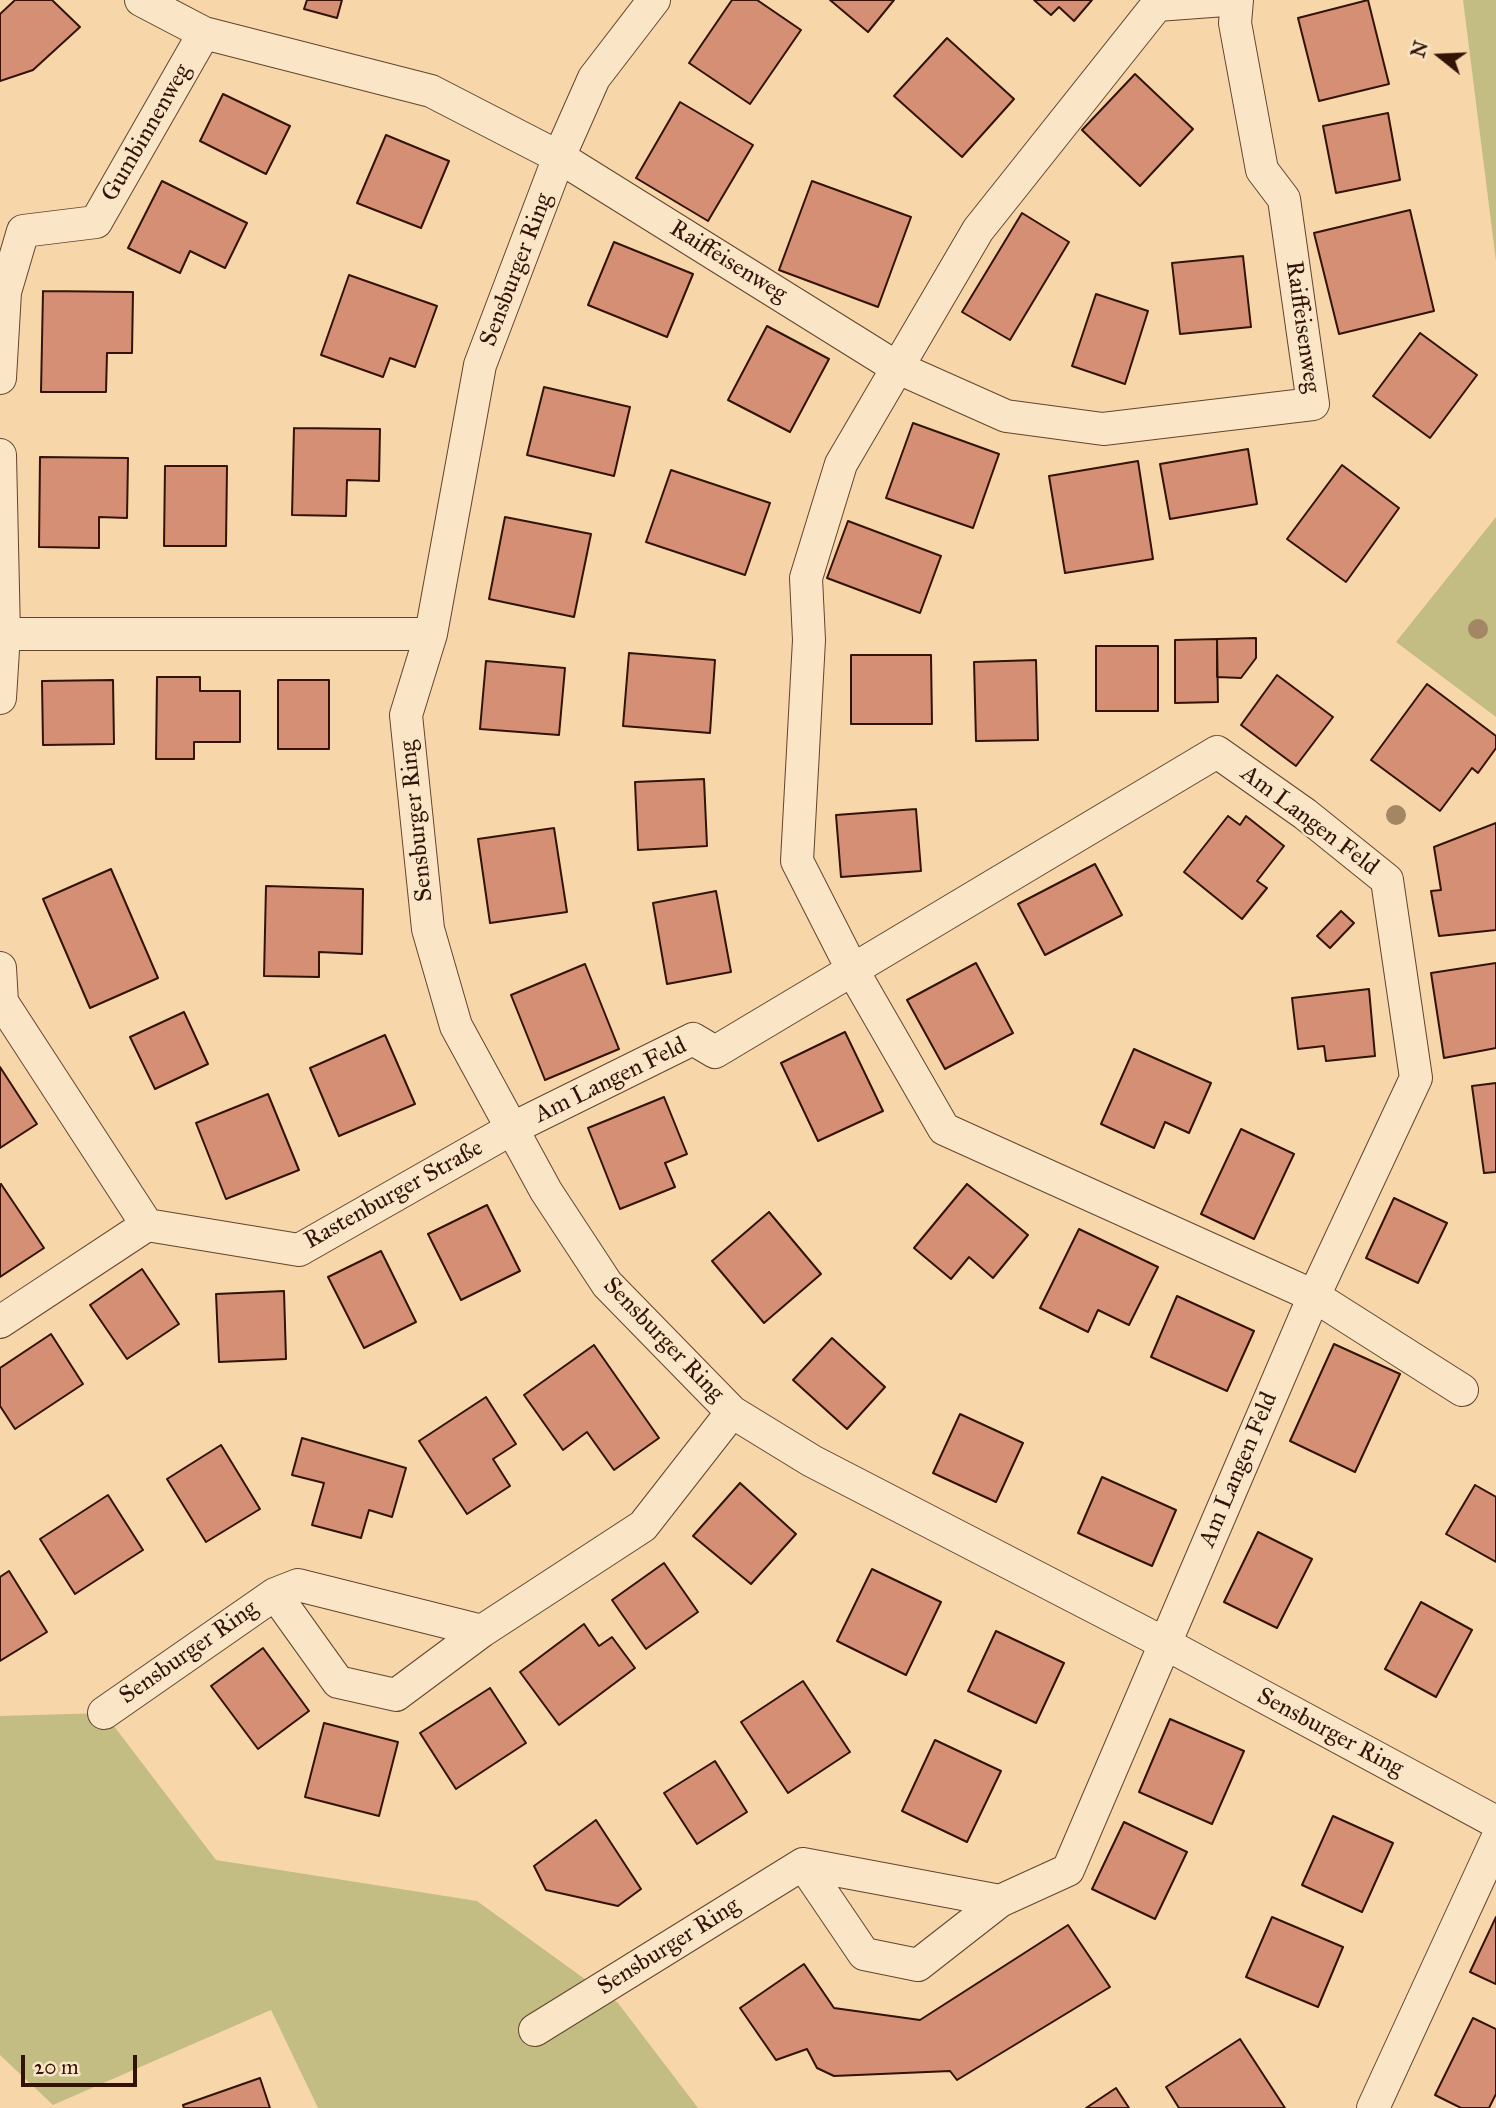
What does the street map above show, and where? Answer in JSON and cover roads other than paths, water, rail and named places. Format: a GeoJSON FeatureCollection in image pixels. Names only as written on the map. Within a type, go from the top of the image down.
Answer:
{"type":"FeatureCollection","features":[{"type":"Feature","properties":{"kind":"street"},"geometry":{"type":"LineString","coordinates":[[141,0],[204,33],[431,91],[559,157]]}},
{"type":"Feature","properties":{"kind":"street","name":"Sensburger Ring"},"geometry":{"type":"LineString","coordinates":[[654,0],[594,78],[559,157],[480,365],[431,634],[406,716],[428,929],[456,1026],[546,1191],[607,1284],[732,1412],[812,1461],[1164,1643],[1496,1822]]}},
{"type":"Feature","properties":{"kind":"street"},"geometry":{"type":"LineString","coordinates":[[1225,0],[1157,5],[978,230],[841,464],[806,578],[808,640],[797,861],[853,971],[944,1129],[1038,1174],[1314,1296],[1462,1390]]}},
{"type":"Feature","properties":{"kind":"street","name":"Raiffeisenweg"},"geometry":{"type":"LineString","coordinates":[[559,157],[896,368],[1006,416],[1103,429],[1313,404],[1284,198],[1262,170],[1235,23],[1237,0]]}},
{"type":"Feature","properties":{"kind":"street","name":"Gumbinnenweg"},"geometry":{"type":"LineString","coordinates":[[0,378],[5,292],[23,231],[96,222],[204,33]]}},
{"type":"Feature","properties":{"kind":"street"},"geometry":{"type":"LineString","coordinates":[[0,455],[0,698]]}},
{"type":"Feature","properties":{"kind":"street"},"geometry":{"type":"LineString","coordinates":[[2,634],[431,634]]}},
{"type":"Feature","properties":{"kind":"street","name":"Am Langen Feld"},"geometry":{"type":"LineString","coordinates":[[513,1128],[693,1039],[715,1052],[1217,752],[1305,814],[1387,880],[1416,1078],[1314,1296],[1164,1643]]}},
{"type":"Feature","properties":{"kind":"street"},"geometry":{"type":"LineString","coordinates":[[0,968],[2,1002],[148,1225],[0,1322]]}},
{"type":"Feature","properties":{"kind":"street","name":"Rastenburger Straße"},"geometry":{"type":"LineString","coordinates":[[148,1225],[299,1250],[513,1128]]}},
{"type":"Feature","properties":{"kind":"street","name":"Sensburger Ring"},"geometry":{"type":"LineString","coordinates":[[275,1594],[338,1682],[396,1696],[482,1631],[643,1526],[732,1412]]}},
{"type":"Feature","properties":{"kind":"street","name":"Sensburger Ring"},"geometry":{"type":"LineString","coordinates":[[104,1713],[275,1594],[298,1584],[482,1631]]}},
{"type":"Feature","properties":{"kind":"street"},"geometry":{"type":"LineString","coordinates":[[803,1864],[864,1954],[918,1965],[1000,1901],[1068,1870],[1164,1643]]}},
{"type":"Feature","properties":{"kind":"street"},"geometry":{"type":"LineString","coordinates":[[1373,2108],[1496,1841]]}},
{"type":"Feature","properties":{"kind":"street"},"geometry":{"type":"LineString","coordinates":[[803,1864],[1000,1901]]}},
{"type":"Feature","properties":{"kind":"street","name":"Sensburger Ring"},"geometry":{"type":"LineString","coordinates":[[535,2030],[803,1864]]}}]}
